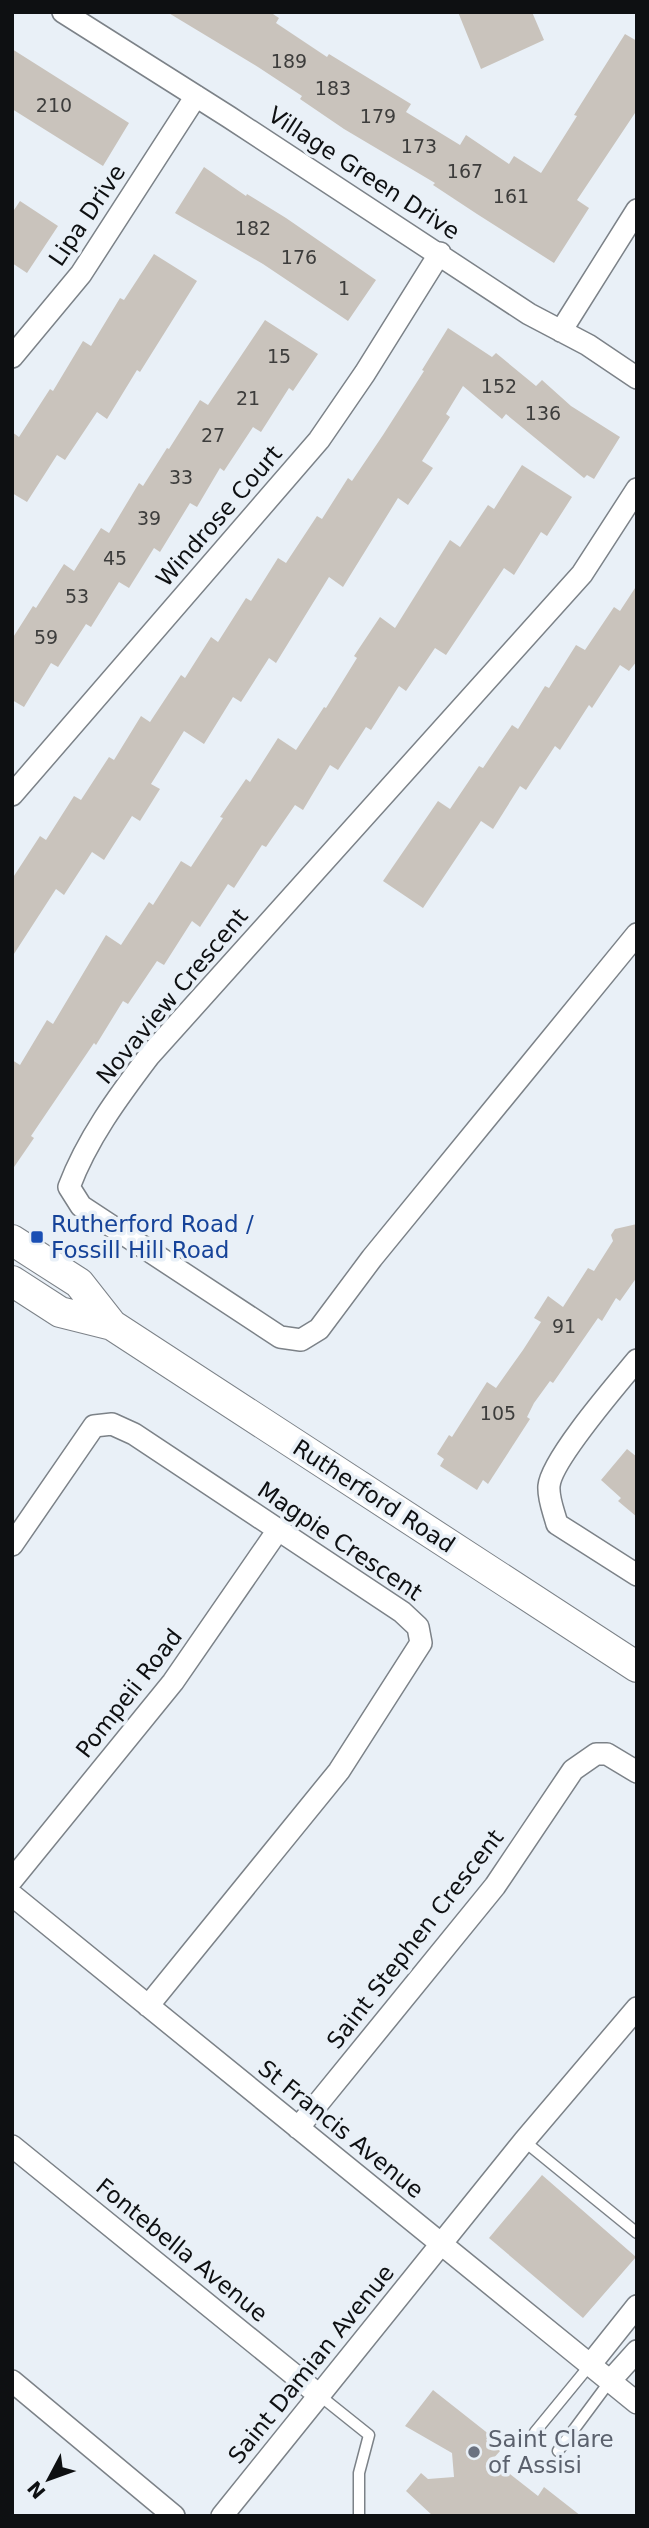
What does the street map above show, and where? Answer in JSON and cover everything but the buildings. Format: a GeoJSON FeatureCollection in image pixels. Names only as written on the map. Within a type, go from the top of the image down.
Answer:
{"type":"FeatureCollection","features":[{"type":"Feature","properties":{"kind":"main road","name":"Rutherford Road"},"geometry":{"type":"LineString","coordinates":[[12,1240],[79,1283],[112,1325],[637,1667]]}},
{"type":"Feature","properties":{"kind":"main road","name":"Rutherford Road"},"geometry":{"type":"LineString","coordinates":[[12,1281],[60,1312],[112,1325]]}},
{"type":"Feature","properties":{"kind":"street","name":"Village Green Drive"},"geometry":{"type":"LineString","coordinates":[[64,12],[440,253],[530,314],[637,378]]}},
{"type":"Feature","properties":{"kind":"street","name":"Lipa Drive"},"geometry":{"type":"LineString","coordinates":[[16,344],[81,274],[196,96]]}},
{"type":"Feature","properties":{"kind":"street"},"geometry":{"type":"LineString","coordinates":[[561,331],[637,210]]}},
{"type":"Feature","properties":{"kind":"street","name":"Windrose Court"},"geometry":{"type":"LineString","coordinates":[[12,795],[319,440],[365,373],[440,253]]}},
{"type":"Feature","properties":{"kind":"street","name":"Novaview Crescent"},"geometry":{"type":"LineString","coordinates":[[637,489],[582,574],[149,1056],[117,1098],[85,1151],[69,1187],[80,1206],[280,1337],[301,1340],[320,1329],[380,1247],[637,934]]}},
{"type":"Feature","properties":{"kind":"street"},"geometry":{"type":"LineString","coordinates":[[637,1360],[601,1403],[557,1465],[549,1485],[557,1524],[637,1575]]}},
{"type":"Feature","properties":{"kind":"street","name":"Magpie Crescent"},"geometry":{"type":"LineString","coordinates":[[12,1545],[94,1426],[112,1424],[134,1434],[402,1612],[418,1627],[421,1643],[339,1771],[148,2006]]}},
{"type":"Feature","properties":{"kind":"street","name":"Pompeii Road"},"geometry":{"type":"LineString","coordinates":[[12,1880],[173,1682],[278,1530]]}},
{"type":"Feature","properties":{"kind":"street","name":"Saint Stephen Crescent"},"geometry":{"type":"LineString","coordinates":[[298,2128],[495,1886],[573,1770],[596,1754],[607,1754],[637,1772]]}},
{"type":"Feature","properties":{"kind":"street","name":"St Francis Avenue"},"geometry":{"type":"LineString","coordinates":[[12,1895],[637,2403]]}},
{"type":"Feature","properties":{"kind":"street"},"geometry":{"type":"LineString","coordinates":[[441,2244],[637,2008]]}},
{"type":"Feature","properties":{"kind":"street","name":"Fontebella Avenue"},"geometry":{"type":"LineString","coordinates":[[12,2146],[318,2395]]}},
{"type":"Feature","properties":{"kind":"street","name":"Saint Damian Avenue"},"geometry":{"type":"LineString","coordinates":[[222,2516],[441,2244]]}},
{"type":"Feature","properties":{"kind":"street"},"geometry":{"type":"LineString","coordinates":[[590,2365],[637,2306]]}},
{"type":"Feature","properties":{"kind":"street"},"geometry":{"type":"LineString","coordinates":[[610,2381],[637,2351]]}},
{"type":"Feature","properties":{"kind":"street"},"geometry":{"type":"LineString","coordinates":[[12,2381],[174,2516]]}},
{"type":"Feature","properties":{"kind":"lane"},"geometry":{"type":"LineString","coordinates":[[524,2141],[637,2233]]}},
{"type":"Feature","properties":{"kind":"lane"},"geometry":{"type":"LineString","coordinates":[[535,2432],[590,2365]]}},
{"type":"Feature","properties":{"kind":"lane"},"geometry":{"type":"LineString","coordinates":[[558,2451],[610,2381]]}},
{"type":"Feature","properties":{"kind":"lane"},"geometry":{"type":"LineString","coordinates":[[318,2395],[369,2435],[359,2473],[359,2516]]}},
{"type":"Feature","properties":{"kind":"place","name":"Rutherford Road / Fossill Hill Road"},"geometry":{"type":"Point","coordinates":[37,1237]}},
{"type":"Feature","properties":{"kind":"place","name":"Saint Clare of Assisi"},"geometry":{"type":"Point","coordinates":[474,2452]}}]}
